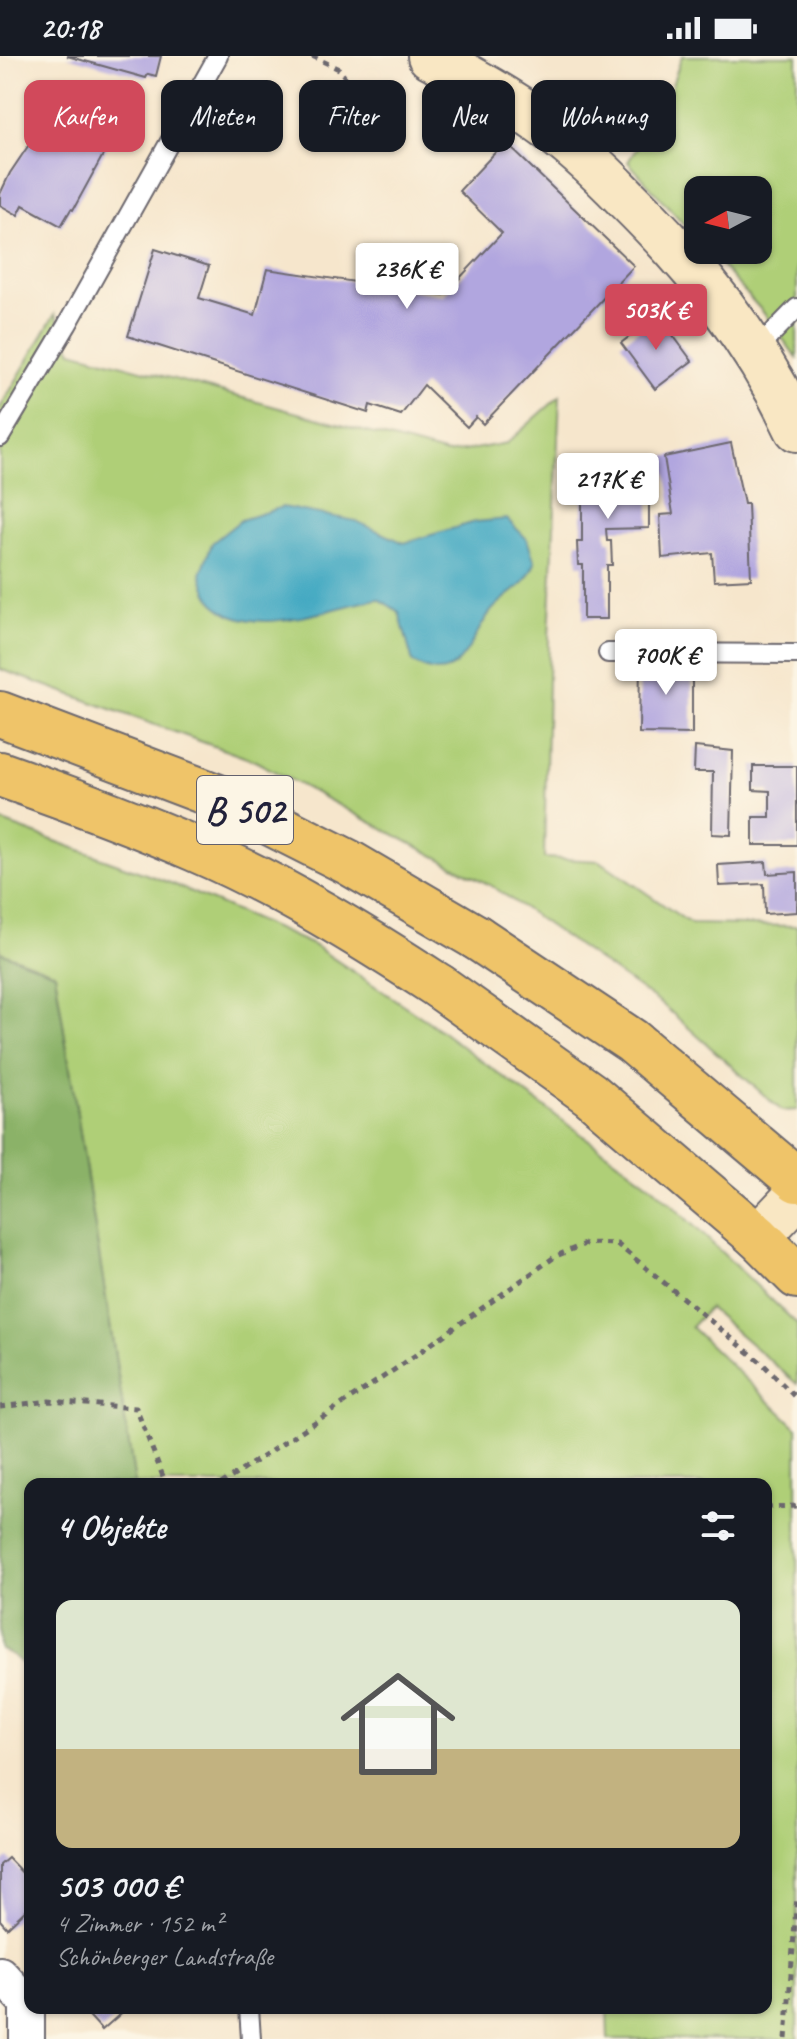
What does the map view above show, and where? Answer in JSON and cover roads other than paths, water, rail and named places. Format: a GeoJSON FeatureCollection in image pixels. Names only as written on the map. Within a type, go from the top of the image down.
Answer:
{"type":"FeatureCollection","features":[{"type":"Feature","properties":{"kind":"main road"},"geometry":{"type":"LineString","coordinates":[[430,56],[489,88],[543,123],[590,162],[676,247],[755,351],[792,418]]}},
{"type":"Feature","properties":{"kind":"main road","name":"B 502"},"geometry":{"type":"LineString","coordinates":[[0,714],[221,798],[361,869],[476,937],[632,1041],[797,1180]]}},
{"type":"Feature","properties":{"kind":"main road","name":"B 502"},"geometry":{"type":"LineString","coordinates":[[0,774],[77,801],[197,850],[321,912],[440,987],[590,1094],[758,1237],[797,1276]]}},
{"type":"Feature","properties":{"kind":"main road"},"geometry":{"type":"LineString","coordinates":[[758,1237],[797,1196]]}},
{"type":"Feature","properties":{"kind":"street"},"geometry":{"type":"LineString","coordinates":[[0,1974],[24,2000]]}},
{"type":"Feature","properties":{"kind":"street"},"geometry":{"type":"LineString","coordinates":[[27,2014],[27,2039]]}},
{"type":"Feature","properties":{"kind":"lane"},"geometry":{"type":"LineString","coordinates":[[0,437],[67,325],[218,56]]}},
{"type":"Feature","properties":{"kind":"lane"},"geometry":{"type":"LineString","coordinates":[[755,351],[797,308]]}},
{"type":"Feature","properties":{"kind":"lane"},"geometry":{"type":"LineString","coordinates":[[608,653],[797,654]]}},
{"type":"Feature","properties":{"kind":"lane"},"geometry":{"type":"LineString","coordinates":[[249,2014],[251,2039]]}},
{"type":"Feature","properties":{"kind":"water"},"geometry":{"type":"Polygon","coordinates":[[[282,507],[356,521],[404,543],[475,522],[507,519],[527,539],[535,563],[521,585],[488,615],[462,658],[448,669],[430,670],[413,663],[399,612],[379,599],[270,621],[249,620],[230,614],[213,602],[201,574],[212,543],[241,520],[282,507]]]}}]}
